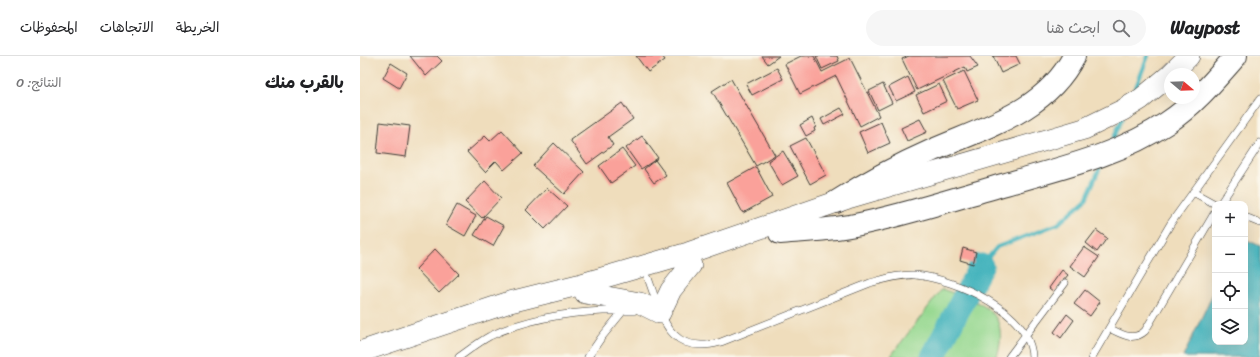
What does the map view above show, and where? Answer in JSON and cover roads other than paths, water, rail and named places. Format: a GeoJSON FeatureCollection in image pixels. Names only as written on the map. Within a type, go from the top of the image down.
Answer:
{"type":"FeatureCollection","features":[{"type":"Feature","properties":{"kind":"highway"},"geometry":{"type":"LineString","coordinates":[[836,202],[876,178],[933,150],[992,126],[1026,108],[1050,89],[1060,78],[1074,56]]}},
{"type":"Feature","properties":{"kind":"highway"},"geometry":{"type":"LineString","coordinates":[[780,234],[833,229],[880,220],[1068,166],[1129,144],[1167,123],[1185,110],[1206,90],[1236,56]]}},
{"type":"Feature","properties":{"kind":"main road"},"geometry":{"type":"LineString","coordinates":[[1178,68],[1189,56]]}},
{"type":"Feature","properties":{"kind":"main road"},"geometry":{"type":"LineString","coordinates":[[1191,68],[1202,56]]}},
{"type":"Feature","properties":{"kind":"main road"},"geometry":{"type":"LineString","coordinates":[[377,357],[511,311],[648,278],[691,265],[851,208],[1036,148],[1110,117],[1141,99],[1164,81]]}},
{"type":"Feature","properties":{"kind":"main road"},"geometry":{"type":"LineString","coordinates":[[360,352],[510,302],[578,285],[688,252],[836,202],[1036,148],[1087,138],[1108,130],[1147,107],[1164,94]]}},
{"type":"Feature","properties":{"kind":"main road"},"geometry":{"type":"LineString","coordinates":[[585,293],[640,302],[660,313],[671,290],[691,265]]}},
{"type":"Feature","properties":{"kind":"lane"},"geometry":{"type":"LineString","coordinates":[[1092,357],[1156,247],[1192,192],[1260,99]]}},
{"type":"Feature","properties":{"kind":"lane"},"geometry":{"type":"LineString","coordinates":[[1222,201],[1260,143]]}},
{"type":"Feature","properties":{"kind":"lane"},"geometry":{"type":"LineString","coordinates":[[1192,192],[1212,202]]}},
{"type":"Feature","properties":{"kind":"lane"},"geometry":{"type":"LineString","coordinates":[[1109,328],[1132,337],[1141,335],[1145,331],[1212,217]]}},
{"type":"Feature","properties":{"kind":"lane"},"geometry":{"type":"LineString","coordinates":[[1248,218],[1260,223]]}},
{"type":"Feature","properties":{"kind":"lane"},"geometry":{"type":"LineString","coordinates":[[648,278],[668,332],[686,342],[705,345],[721,342],[870,282],[895,276],[914,275],[951,284],[993,303],[1008,313],[1026,335],[1029,341],[1032,357]]}},
{"type":"Feature","properties":{"kind":"lane"},"geometry":{"type":"LineString","coordinates":[[1009,357],[1065,283]]}},
{"type":"Feature","properties":{"kind":"lane"},"geometry":{"type":"LineString","coordinates":[[459,357],[490,336],[543,319],[586,312],[623,311],[660,313]]}},
{"type":"Feature","properties":{"kind":"lane"},"geometry":{"type":"LineString","coordinates":[[588,357],[623,311]]}},
{"type":"Feature","properties":{"kind":"water"},"geometry":{"type":"Polygon","coordinates":[[[1248,240],[1260,246],[1260,357],[1183,357],[1212,295],[1212,345],[1248,345],[1248,240]]]}},
{"type":"Feature","properties":{"kind":"waterway"},"geometry":{"type":"LineString","coordinates":[[1133,95],[1148,56]]}},
{"type":"Feature","properties":{"kind":"waterway"},"geometry":{"type":"LineString","coordinates":[[1112,142],[1122,119]]}},
{"type":"Feature","properties":{"kind":"waterway"},"geometry":{"type":"LineString","coordinates":[[981,266],[997,247],[1058,224],[1086,199],[1102,163]]}},
{"type":"Feature","properties":{"kind":"waterway"},"geometry":{"type":"LineString","coordinates":[[933,357],[981,266]]}}]}
